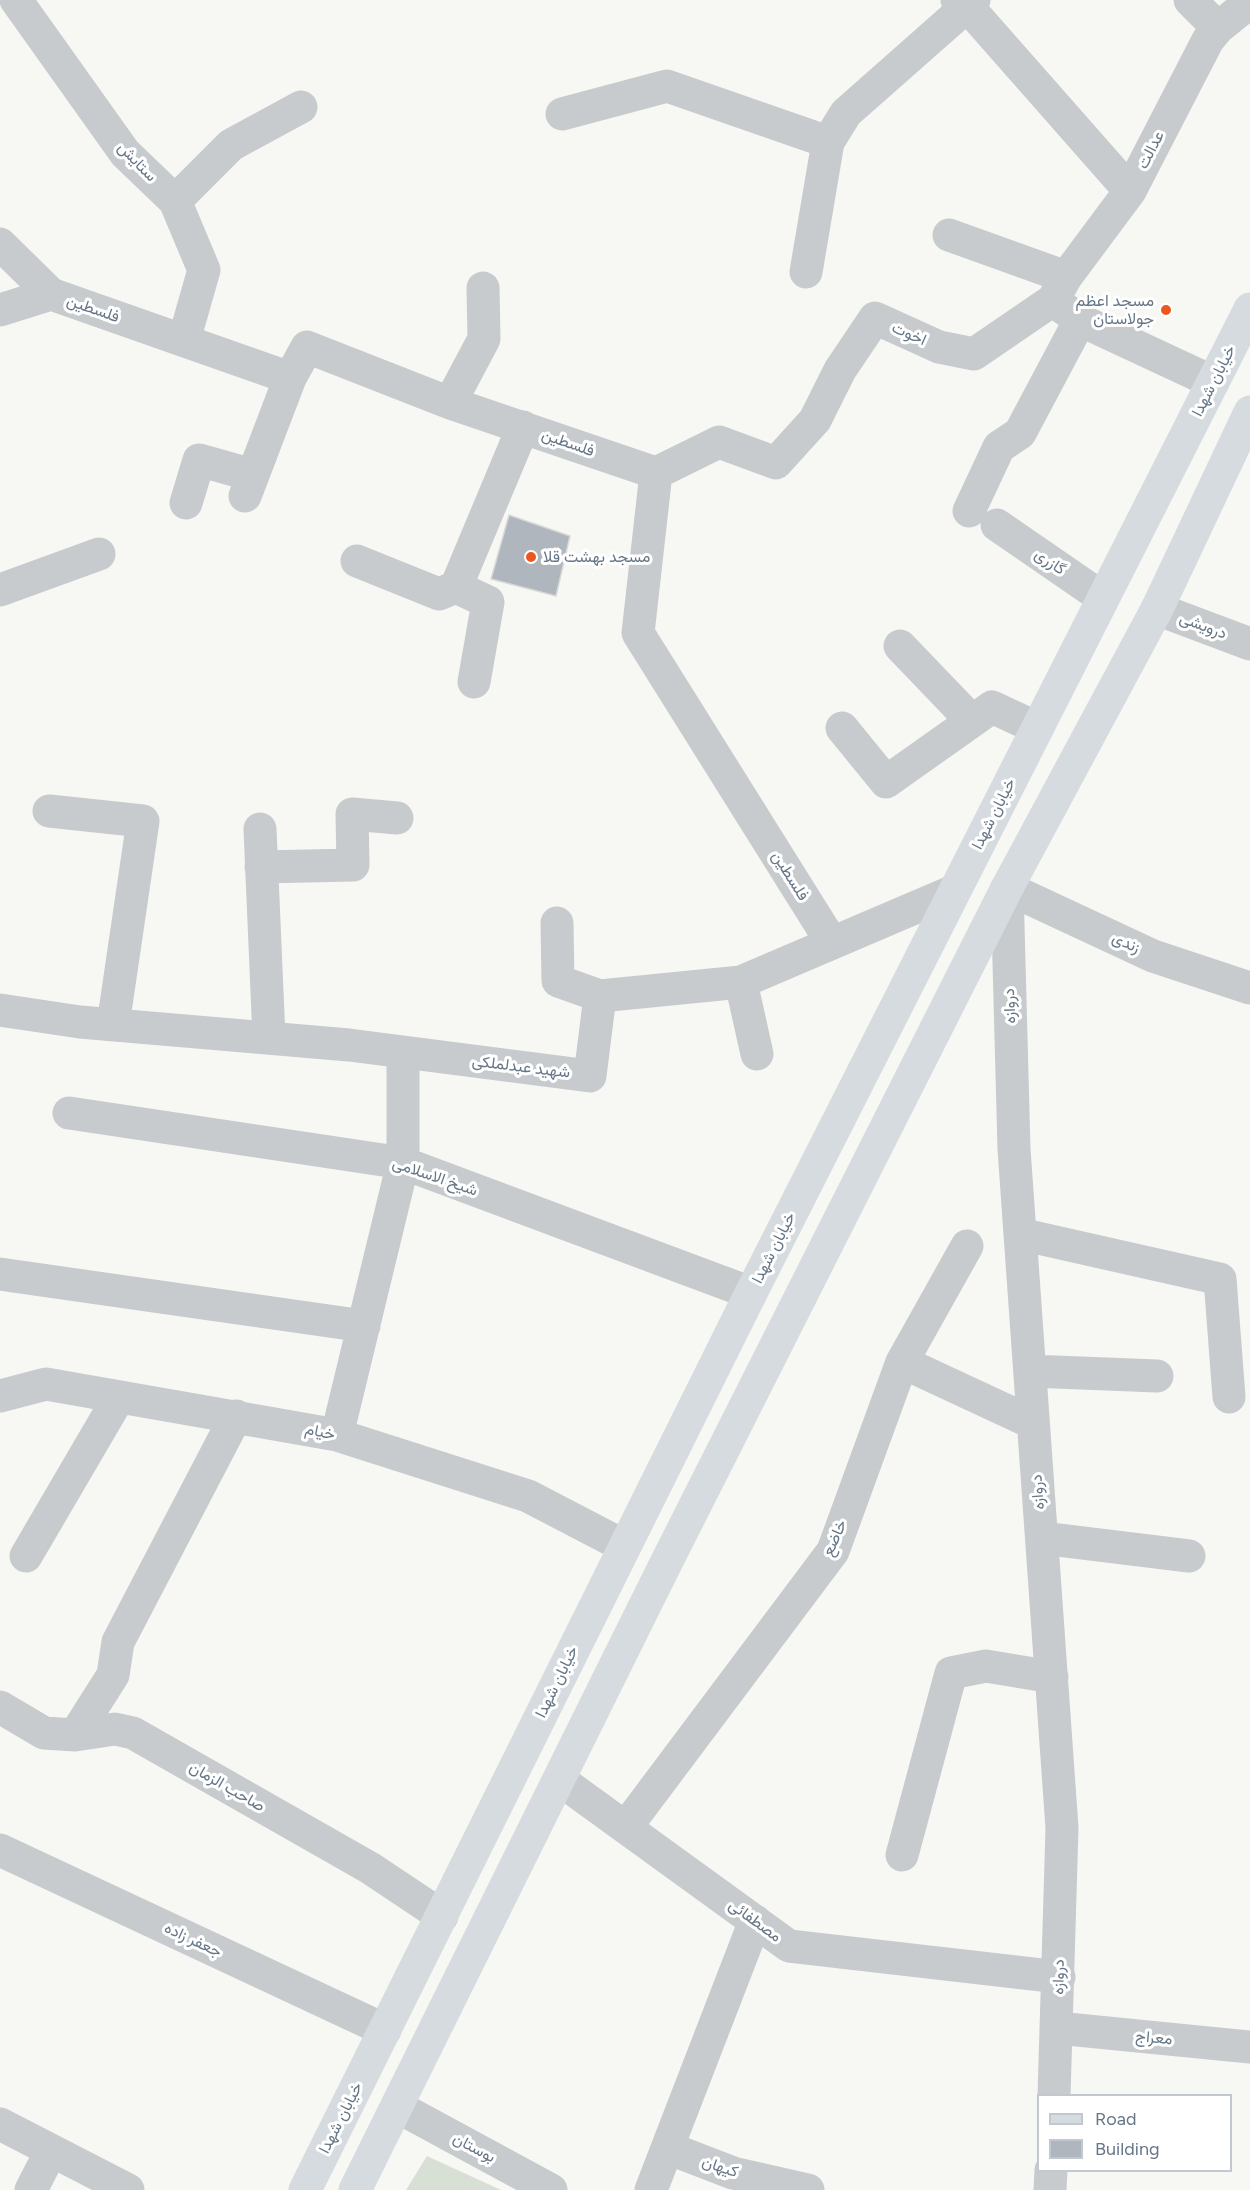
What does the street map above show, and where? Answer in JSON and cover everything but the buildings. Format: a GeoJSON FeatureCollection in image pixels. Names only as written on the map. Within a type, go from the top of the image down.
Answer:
{"type":"FeatureCollection","features":[{"type":"Feature","properties":{"kind":"main road","name":"خیابان شهدا"},"geometry":{"type":"LineString","coordinates":[[305,2190],[751,1293],[1250,309]]}},
{"type":"Feature","properties":{"kind":"main road"},"geometry":{"type":"LineString","coordinates":[[355,2190],[664,1566],[1007,888],[1157,609],[1250,412]]}},
{"type":"Feature","properties":{"kind":"street","name":"ستایش"},"geometry":{"type":"LineString","coordinates":[[16,0],[125,153],[175,201],[204,270],[184,340]]}},
{"type":"Feature","properties":{"kind":"street"},"geometry":{"type":"LineString","coordinates":[[1190,0],[1218,28]]}},
{"type":"Feature","properties":{"kind":"street"},"geometry":{"type":"LineString","coordinates":[[806,272],[828,142],[846,113],[966,2],[1130,191]]}},
{"type":"Feature","properties":{"kind":"street","name":"عدالت"},"geometry":{"type":"LineString","coordinates":[[1059,289],[1130,191],[1208,40],[1218,28],[1250,2]]}},
{"type":"Feature","properties":{"kind":"street"},"geometry":{"type":"LineString","coordinates":[[562,114],[667,86],[828,142]]}},
{"type":"Feature","properties":{"kind":"street"},"geometry":{"type":"LineString","coordinates":[[175,201],[231,146],[301,107]]}},
{"type":"Feature","properties":{"kind":"street"},"geometry":{"type":"LineString","coordinates":[[949,235],[1059,289],[1080,320],[1213,382]]}},
{"type":"Feature","properties":{"kind":"street"},"geometry":{"type":"LineString","coordinates":[[0,244],[51,294]]}},
{"type":"Feature","properties":{"kind":"street"},"geometry":{"type":"LineString","coordinates":[[450,403],[484,339],[483,288]]}},
{"type":"Feature","properties":{"kind":"street","name":"اخوت"},"geometry":{"type":"LineString","coordinates":[[656,473],[719,442],[776,463],[815,420],[840,370],[875,318],[939,347],[974,354],[1059,289]]}},
{"type":"Feature","properties":{"kind":"street","name":"فلسطین"},"geometry":{"type":"LineString","coordinates":[[0,310],[51,294],[291,378],[307,347],[450,403],[656,473],[638,633],[832,943]]}},
{"type":"Feature","properties":{"kind":"street","name":"گازری"},"geometry":{"type":"LineString","coordinates":[[1080,320],[1020,433],[999,447],[983,518],[1103,598]]}},
{"type":"Feature","properties":{"kind":"street"},"geometry":{"type":"LineString","coordinates":[[186,503],[199,460],[248,486],[291,378]]}},
{"type":"Feature","properties":{"kind":"street"},"geometry":{"type":"LineString","coordinates":[[357,561],[439,594],[456,587],[523,427]]}},
{"type":"Feature","properties":{"kind":"street"},"geometry":{"type":"LineString","coordinates":[[0,590],[99,554]]}},
{"type":"Feature","properties":{"kind":"street"},"geometry":{"type":"LineString","coordinates":[[456,587],[488,602],[474,682]]}},
{"type":"Feature","properties":{"kind":"street","name":"درویشی"},"geometry":{"type":"LineString","coordinates":[[1157,609],[1250,644]]}},
{"type":"Feature","properties":{"kind":"street"},"geometry":{"type":"LineString","coordinates":[[900,646],[972,721]]}},
{"type":"Feature","properties":{"kind":"street"},"geometry":{"type":"LineString","coordinates":[[842,728],[886,783],[992,707],[1037,728]]}},
{"type":"Feature","properties":{"kind":"street"},"geometry":{"type":"LineString","coordinates":[[50,811],[143,821],[113,1024]]}},
{"type":"Feature","properties":{"kind":"street"},"geometry":{"type":"LineString","coordinates":[[261,867],[353,865],[351,814],[397,818]]}},
{"type":"Feature","properties":{"kind":"street"},"geometry":{"type":"LineString","coordinates":[[260,829],[269,1038]]}},
{"type":"Feature","properties":{"kind":"street","name":"زندی"},"geometry":{"type":"LineString","coordinates":[[1007,888],[1153,956],[1250,988]]}},
{"type":"Feature","properties":{"kind":"street","name":"دروازه"},"geometry":{"type":"LineString","coordinates":[[1007,888],[1014,1149],[1062,1828],[1054,2094]]}},
{"type":"Feature","properties":{"kind":"street"},"geometry":{"type":"LineString","coordinates":[[556,923],[558,981],[600,996],[741,982],[954,891]]}},
{"type":"Feature","properties":{"kind":"street"},"geometry":{"type":"LineString","coordinates":[[741,982],[757,1054]]}},
{"type":"Feature","properties":{"kind":"street","name":"شهید عبدلملکی"},"geometry":{"type":"LineString","coordinates":[[0,1011],[404,1052],[590,1076],[600,996]]}},
{"type":"Feature","properties":{"kind":"street"},"geometry":{"type":"LineString","coordinates":[[337,1435],[403,1163],[404,1052]]}},
{"type":"Feature","properties":{"kind":"street","name":"شیخ الاسلامی"},"geometry":{"type":"LineString","coordinates":[[69,1113],[403,1163],[751,1293]]}},
{"type":"Feature","properties":{"kind":"street"},"geometry":{"type":"LineString","coordinates":[[1020,1234],[1220,1279],[1236,1328],[1229,1396]]}},
{"type":"Feature","properties":{"kind":"street","name":"خاضع"},"geometry":{"type":"LineString","coordinates":[[626,1827],[833,1551],[902,1362],[967,1246]]}},
{"type":"Feature","properties":{"kind":"street"},"geometry":{"type":"LineString","coordinates":[[0,1274],[364,1326]]}},
{"type":"Feature","properties":{"kind":"street"},"geometry":{"type":"LineString","coordinates":[[902,1362],[1033,1423]]}},
{"type":"Feature","properties":{"kind":"street"},"geometry":{"type":"LineString","coordinates":[[1030,1371],[1157,1377]]}},
{"type":"Feature","properties":{"kind":"street","name":"خیام"},"geometry":{"type":"LineString","coordinates":[[0,1396],[46,1384],[337,1435],[528,1496],[624,1546]]}},
{"type":"Feature","properties":{"kind":"street"},"geometry":{"type":"LineString","coordinates":[[26,1556],[119,1396]]}},
{"type":"Feature","properties":{"kind":"street"},"geometry":{"type":"LineString","coordinates":[[75,1735],[113,1675],[118,1642],[236,1416]]}},
{"type":"Feature","properties":{"kind":"street"},"geometry":{"type":"LineString","coordinates":[[1042,1538],[1189,1556]]}},
{"type":"Feature","properties":{"kind":"street"},"geometry":{"type":"LineString","coordinates":[[902,1855],[951,1673],[986,1666],[1052,1677]]}},
{"type":"Feature","properties":{"kind":"street","name":"صاحب الزمان"},"geometry":{"type":"LineString","coordinates":[[0,1707],[44,1732],[75,1735],[115,1729],[133,1733],[370,1868],[441,1916]]}},
{"type":"Feature","properties":{"kind":"street","name":"مصطفائی"},"geometry":{"type":"LineString","coordinates":[[560,1780],[789,1946],[1059,1977]]}},
{"type":"Feature","properties":{"kind":"street","name":"جعفر زاده"},"geometry":{"type":"LineString","coordinates":[[0,1850],[385,2030]]}},
{"type":"Feature","properties":{"kind":"street"},"geometry":{"type":"LineString","coordinates":[[651,2190],[755,1921]]}},
{"type":"Feature","properties":{"kind":"street","name":"معراج"},"geometry":{"type":"LineString","coordinates":[[1057,2028],[1250,2047]]}},
{"type":"Feature","properties":{"kind":"street","name":"بوستان"},"geometry":{"type":"LineString","coordinates":[[398,2107],[551,2190]]}},
{"type":"Feature","properties":{"kind":"street"},"geometry":{"type":"LineString","coordinates":[[0,2124],[128,2190]]}},
{"type":"Feature","properties":{"kind":"street","name":"کیهان"},"geometry":{"type":"LineString","coordinates":[[668,2148],[733,2173],[808,2190]]}},
{"type":"Feature","properties":{"kind":"street"},"geometry":{"type":"LineString","coordinates":[[32,2190],[51,2151]]}},
{"type":"Feature","properties":{"kind":"street"},"geometry":{"type":"LineString","coordinates":[[1050,2190],[1051,2172]]}},
{"type":"Feature","properties":{"kind":"shaded area"},"geometry":{"type":"Polygon","coordinates":[[[427,2156],[501,2190],[406,2190],[427,2156]]]}},
{"type":"Feature","properties":{"kind":"place","name":"مسجد اعظم جولاستان"},"geometry":{"type":"Point","coordinates":[1166,310]}},
{"type":"Feature","properties":{"kind":"place","name":"مسجد بهشت قلا"},"geometry":{"type":"Point","coordinates":[531,557]}}]}
